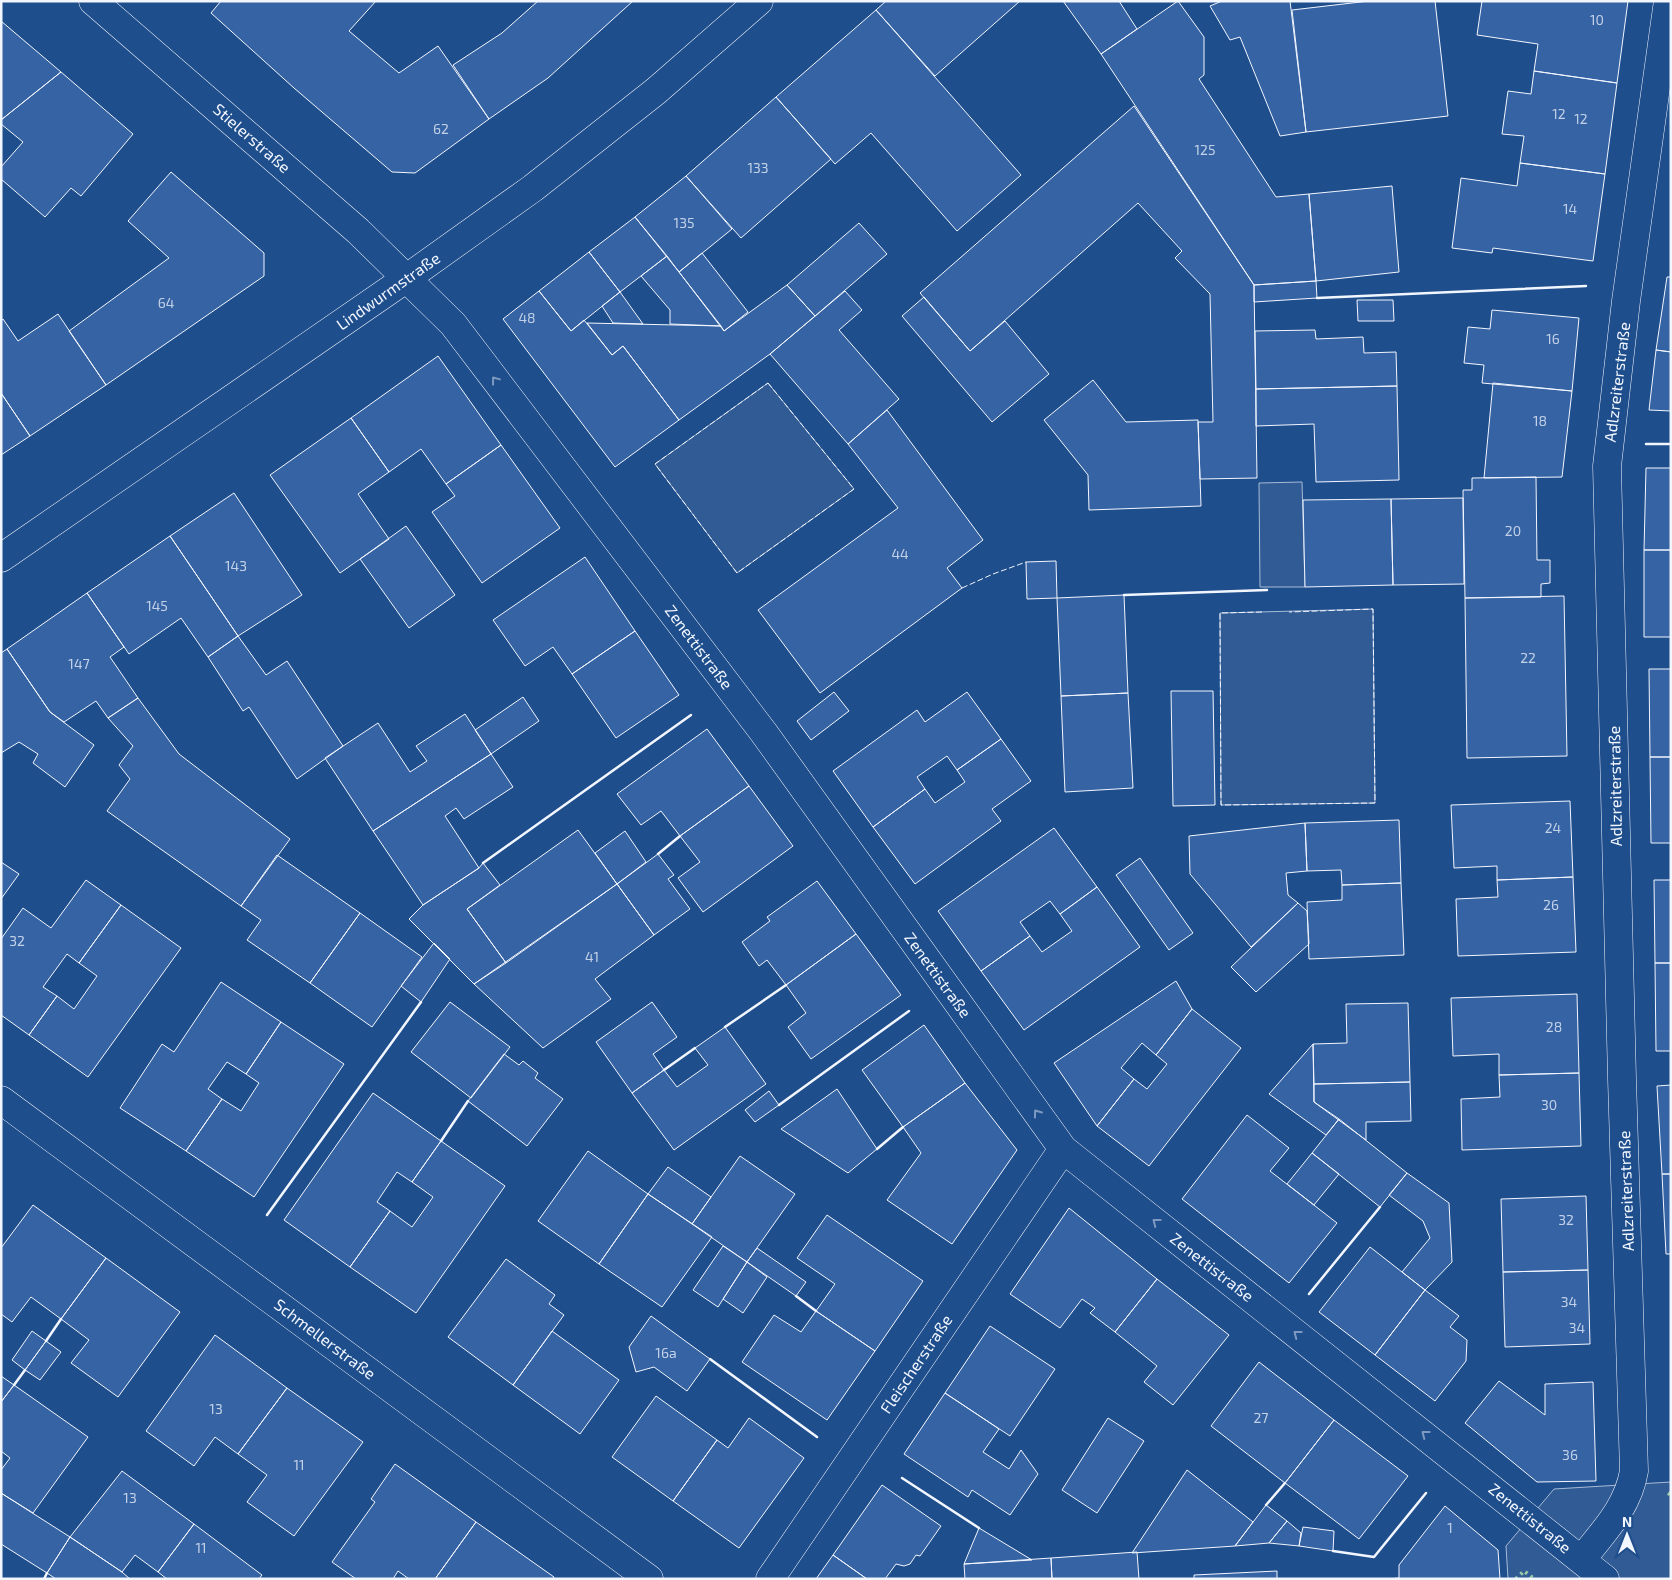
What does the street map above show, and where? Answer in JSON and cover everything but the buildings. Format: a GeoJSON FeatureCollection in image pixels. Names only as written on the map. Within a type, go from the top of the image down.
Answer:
{"type":"FeatureCollection","features":[{"type":"Feature","properties":{"kind":"street","name":"Stielerstraße"},"geometry":{"type":"LineString","coordinates":[[93,1],[358,231],[407,278]]}},
{"type":"Feature","properties":{"kind":"street","name":"Lindwurmstraße"},"geometry":{"type":"LineString","coordinates":[[1,558],[407,278],[533,188],[649,97],[759,1]]}},
{"type":"Feature","properties":{"kind":"street","name":"Adlzreiterstraße"},"geometry":{"type":"LineString","coordinates":[[1582,1559],[1620,1510],[1632,1485],[1634,1470],[1607,466],[1626,301],[1668,1]]}},
{"type":"Feature","properties":{"kind":"street","name":"Zenettistraße"},"geometry":{"type":"LineString","coordinates":[[407,278],[453,324],[764,733],[1063,1149],[1605,1579]]}},
{"type":"Feature","properties":{"kind":"street","name":"Schmellerstraße"},"geometry":{"type":"LineString","coordinates":[[1,1100],[649,1579]]}},
{"type":"Feature","properties":{"kind":"street","name":"Fleischerstraße"},"geometry":{"type":"LineString","coordinates":[[770,1579],[1063,1149]]}},
{"type":"Feature","properties":{"kind":"shaded area"},"geometry":{"type":"Polygon","coordinates":[[[768,383],[854,489],[737,573],[655,464],[768,383]]]}},
{"type":"Feature","properties":{"kind":"shaded area"},"geometry":{"type":"Polygon","coordinates":[[[1302,482],[1305,587],[1260,587],[1259,483],[1302,482]]]}},
{"type":"Feature","properties":{"kind":"shaded area"},"geometry":{"type":"Polygon","coordinates":[[[1373,609],[1375,803],[1221,805],[1220,613],[1373,609]]]}},
{"type":"Feature","properties":{"kind":"shaded area"},"geometry":{"type":"Polygon","coordinates":[[[1671,1482],[1671,1579],[1508,1579],[1506,1546],[1554,1489],[1671,1482]]]}},
{"type":"Feature","properties":{"kind":"hedge"},"geometry":{"type":"LineString","coordinates":[[1516,1579],[1524,1571],[1534,1579]]}},
{"type":"Feature","properties":{"kind":"fence"},"geometry":{"type":"LineString","coordinates":[[768,383],[854,489],[737,573],[655,464],[768,383]]}},
{"type":"Feature","properties":{"kind":"fence"},"geometry":{"type":"LineString","coordinates":[[962,588],[1026,562]]}},
{"type":"Feature","properties":{"kind":"fence"},"geometry":{"type":"LineString","coordinates":[[1262,612],[1220,613],[1221,805],[1375,803],[1373,609],[1289,612]]}},
{"type":"Feature","properties":{"kind":"wall"},"geometry":{"type":"LineString","coordinates":[[1317,298],[1586,286]]}},
{"type":"Feature","properties":{"kind":"wall"},"geometry":{"type":"LineString","coordinates":[[1646,444],[1671,444]]}},
{"type":"Feature","properties":{"kind":"wall"},"geometry":{"type":"LineString","coordinates":[[1124,595],[1267,590]]}},
{"type":"Feature","properties":{"kind":"wall"},"geometry":{"type":"LineString","coordinates":[[483,863],[691,715]]}},
{"type":"Feature","properties":{"kind":"wall"},"geometry":{"type":"LineString","coordinates":[[658,854],[680,836]]}},
{"type":"Feature","properties":{"kind":"wall"},"geometry":{"type":"LineString","coordinates":[[725,1027],[786,985]]}},
{"type":"Feature","properties":{"kind":"wall"},"geometry":{"type":"LineString","coordinates":[[267,1215],[421,1002]]}},
{"type":"Feature","properties":{"kind":"wall"},"geometry":{"type":"LineString","coordinates":[[779,1105],[909,1011]]}},
{"type":"Feature","properties":{"kind":"wall"},"geometry":{"type":"LineString","coordinates":[[664,1070],[695,1048]]}},
{"type":"Feature","properties":{"kind":"wall"},"geometry":{"type":"LineString","coordinates":[[441,1141],[468,1101]]}},
{"type":"Feature","properties":{"kind":"wall"},"geometry":{"type":"LineString","coordinates":[[877,1149],[903,1127]]}},
{"type":"Feature","properties":{"kind":"wall"},"geometry":{"type":"LineString","coordinates":[[1309,1294],[1380,1207]]}},
{"type":"Feature","properties":{"kind":"wall"},"geometry":{"type":"LineString","coordinates":[[796,1296],[816,1311]]}},
{"type":"Feature","properties":{"kind":"wall"},"geometry":{"type":"LineString","coordinates":[[46,1341],[61,1319]]}},
{"type":"Feature","properties":{"kind":"wall"},"geometry":{"type":"LineString","coordinates":[[710,1359],[817,1437]]}},
{"type":"Feature","properties":{"kind":"wall"},"geometry":{"type":"LineString","coordinates":[[14,1385],[25,1370]]}},
{"type":"Feature","properties":{"kind":"wall"},"geometry":{"type":"LineString","coordinates":[[902,1478],[979,1528]]}},
{"type":"Feature","properties":{"kind":"wall"},"geometry":{"type":"LineString","coordinates":[[1266,1505],[1285,1483]]}},
{"type":"Feature","properties":{"kind":"wall"},"geometry":{"type":"LineString","coordinates":[[1333,1551],[1374,1557],[1426,1493]]}},
{"type":"Feature","properties":{"kind":"wall"},"geometry":{"type":"LineString","coordinates":[[44,1579],[47,1573]]}}]}
